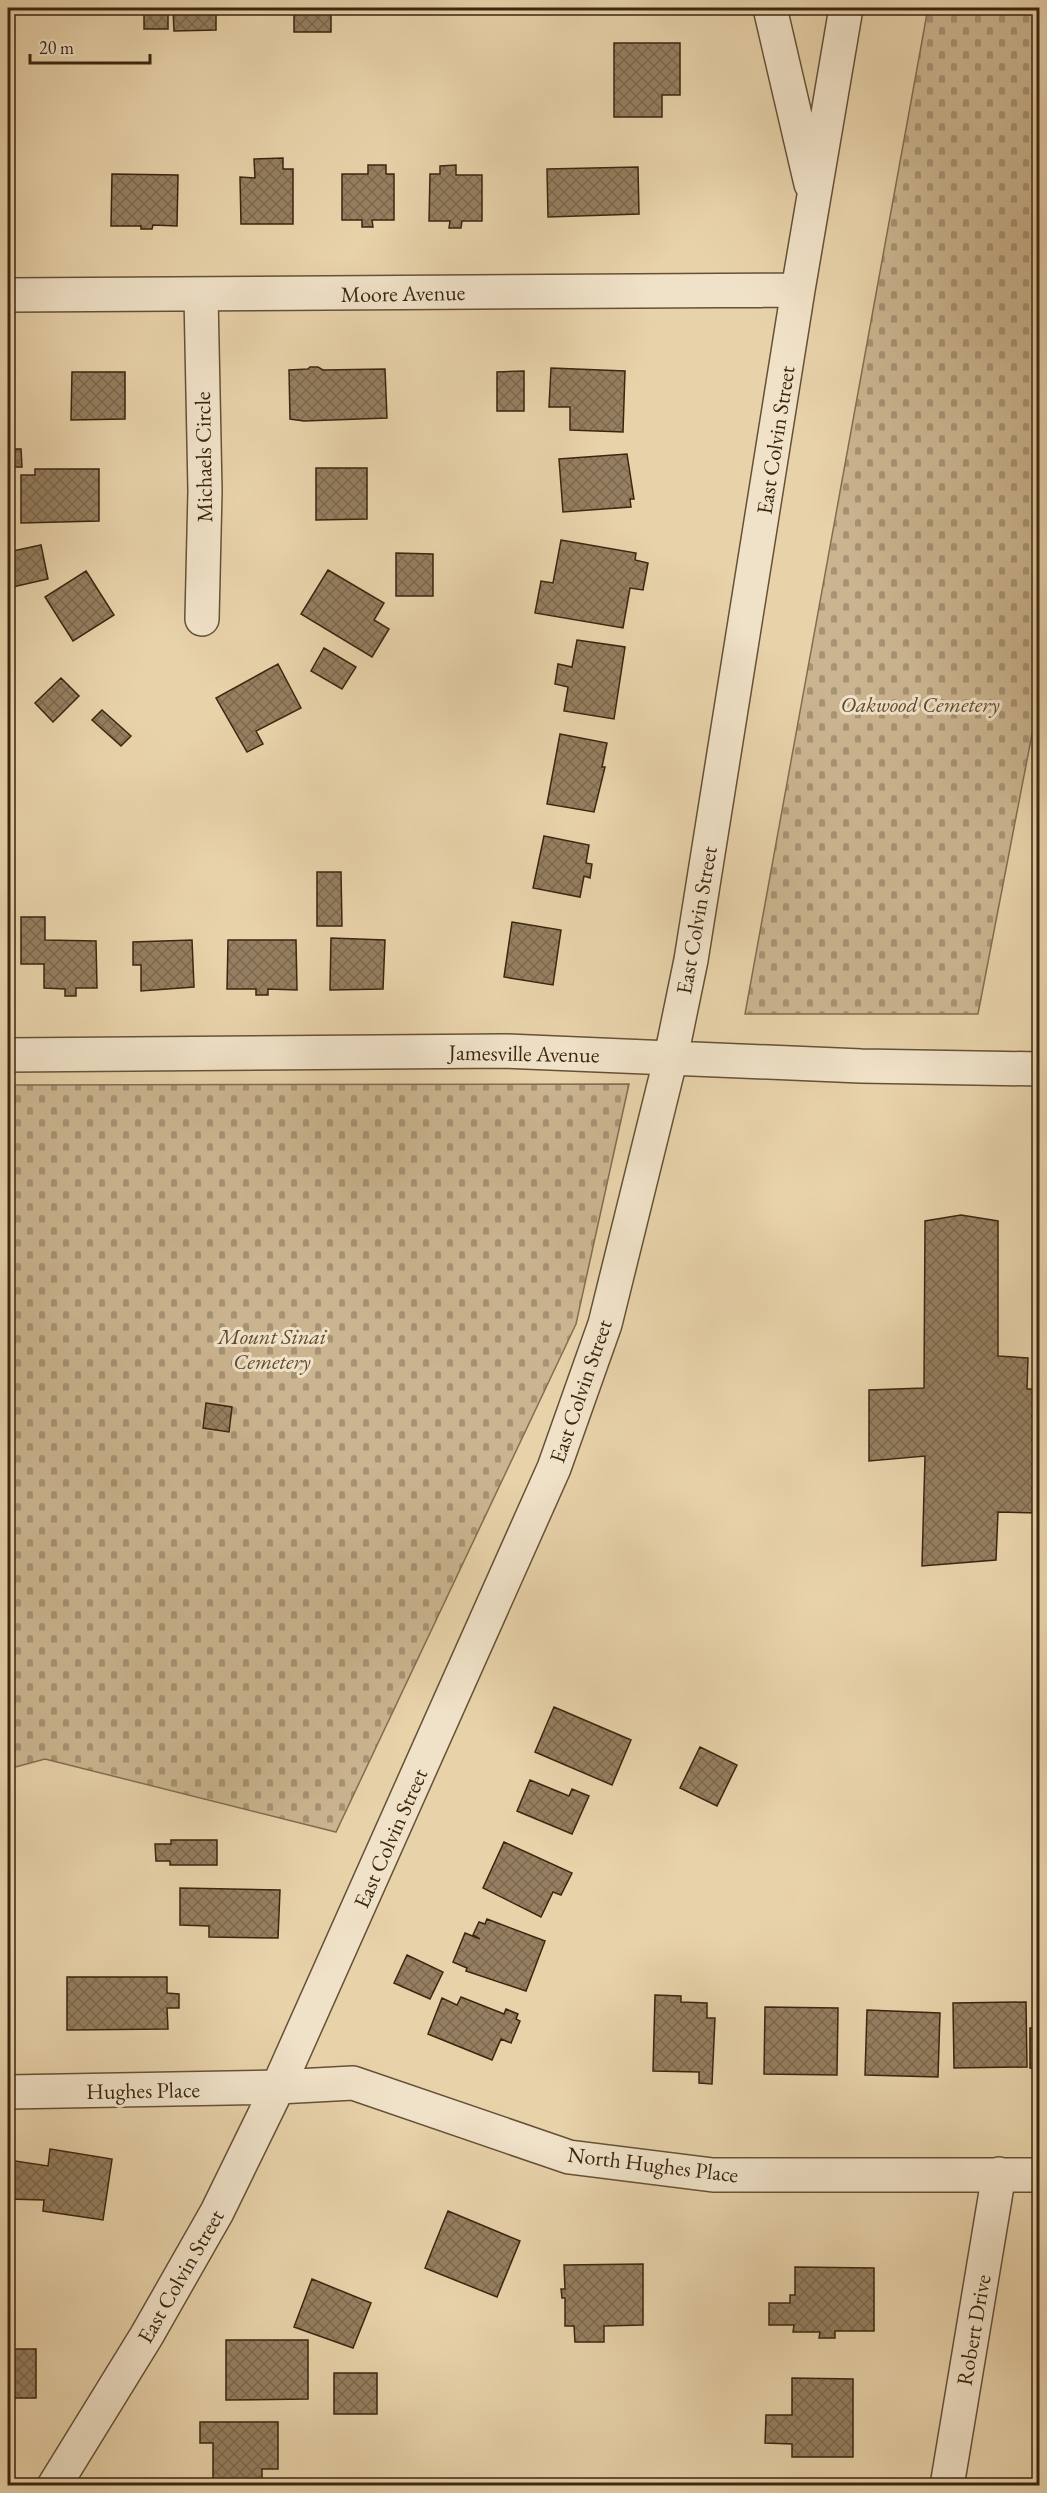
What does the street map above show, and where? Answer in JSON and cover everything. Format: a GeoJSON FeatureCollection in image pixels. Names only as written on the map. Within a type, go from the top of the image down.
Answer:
{"type":"FeatureCollection","features":[{"type":"Feature","properties":{"kind":"street","name":"East Colvin Street"},"geometry":{"type":"LineString","coordinates":[[770,8],[815,199]]}},
{"type":"Feature","properties":{"kind":"street","name":"East Colvin Street"},"geometry":{"type":"LineString","coordinates":[[54,2486],[147,2335],[217,2212],[278,2087],[554,1468],[605,1324],[671,1057],[691,960],[798,290],[846,8]]}},
{"type":"Feature","properties":{"kind":"street","name":"Moore Avenue"},"geometry":{"type":"LineString","coordinates":[[8,295],[798,290]]}},
{"type":"Feature","properties":{"kind":"street","name":"Michaels Circle"},"geometry":{"type":"LineString","coordinates":[[201,295],[205,491],[202,619]]}},
{"type":"Feature","properties":{"kind":"street","name":"Jamesville Avenue"},"geometry":{"type":"LineString","coordinates":[[8,1055],[505,1051],[861,1066],[1040,1069]]}},
{"type":"Feature","properties":{"kind":"street","name":"North Hughes Place"},"geometry":{"type":"LineString","coordinates":[[278,2087],[353,2083],[569,2157],[713,2175],[1040,2175]]}},
{"type":"Feature","properties":{"kind":"street","name":"Hughes Place"},"geometry":{"type":"LineString","coordinates":[[8,2092],[278,2087]]}},
{"type":"Feature","properties":{"kind":"street","name":"Robert Drive"},"geometry":{"type":"LineString","coordinates":[[947,2486],[999,2174]]}},
{"type":"Feature","properties":{"kind":"green space","name":"Oakwood Cemetery"},"geometry":{"type":"Polygon","coordinates":[[[928,8],[1039,8],[1039,698],[978,1014],[745,1014],[928,8]]]}},
{"type":"Feature","properties":{"kind":"green space","name":"Mount Sinai Cemetery"},"geometry":{"type":"Polygon","coordinates":[[[629,1084],[576,1324],[336,1832],[45,1759],[8,1769],[8,1085],[629,1084]]]}},
{"type":"Feature","properties":{"kind":"building"},"geometry":{"type":"Polygon","coordinates":[[[144,8],[168,8],[168,29],[144,29],[144,8]]]}},
{"type":"Feature","properties":{"kind":"building"},"geometry":{"type":"Polygon","coordinates":[[[173,8],[216,8],[216,30],[174,31],[173,8]]]}},
{"type":"Feature","properties":{"kind":"building"},"geometry":{"type":"Polygon","coordinates":[[[294,8],[331,8],[331,32],[294,32],[294,8]]]}},
{"type":"Feature","properties":{"kind":"building"},"geometry":{"type":"Polygon","coordinates":[[[614,43],[680,43],[680,95],[662,95],[662,117],[614,117],[614,43]]]}},
{"type":"Feature","properties":{"kind":"building"},"geometry":{"type":"Polygon","coordinates":[[[283,158],[283,169],[293,169],[293,224],[241,224],[240,177],[255,178],[254,159],[283,158]]]}},
{"type":"Feature","properties":{"kind":"building"},"geometry":{"type":"Polygon","coordinates":[[[368,165],[386,165],[386,174],[394,174],[394,220],[372,220],[373,227],[362,227],[362,220],[342,220],[342,174],[368,174],[368,165]]]}},
{"type":"Feature","properties":{"kind":"building"},"geometry":{"type":"Polygon","coordinates":[[[456,165],[456,175],[482,175],[482,221],[462,221],[461,228],[449,228],[450,221],[429,221],[430,174],[440,174],[440,166],[456,165]]]}},
{"type":"Feature","properties":{"kind":"building"},"geometry":{"type":"Polygon","coordinates":[[[638,167],[639,214],[548,217],[547,169],[638,167]]]}},
{"type":"Feature","properties":{"kind":"building"},"geometry":{"type":"Polygon","coordinates":[[[112,174],[178,175],[177,226],[153,225],[152,229],[141,229],[141,226],[111,226],[112,174]]]}},
{"type":"Feature","properties":{"kind":"building"},"geometry":{"type":"Polygon","coordinates":[[[310,367],[323,370],[385,369],[387,418],[304,421],[290,419],[289,370],[310,367]]]}},
{"type":"Feature","properties":{"kind":"building"},"geometry":{"type":"Polygon","coordinates":[[[551,368],[625,371],[623,432],[570,430],[570,407],[549,407],[551,368]]]}},
{"type":"Feature","properties":{"kind":"building"},"geometry":{"type":"Polygon","coordinates":[[[524,371],[524,411],[497,411],[497,372],[524,371]]]}},
{"type":"Feature","properties":{"kind":"building"},"geometry":{"type":"Polygon","coordinates":[[[72,372],[125,372],[125,419],[71,420],[72,372]]]}},
{"type":"Feature","properties":{"kind":"building"},"geometry":{"type":"Polygon","coordinates":[[[8,449],[21,449],[22,467],[8,467],[8,449]]]}},
{"type":"Feature","properties":{"kind":"building"},"geometry":{"type":"Polygon","coordinates":[[[627,454],[634,499],[630,499],[631,507],[563,512],[559,459],[627,454]]]}},
{"type":"Feature","properties":{"kind":"building"},"geometry":{"type":"Polygon","coordinates":[[[316,468],[367,468],[367,519],[316,520],[316,468]]]}},
{"type":"Feature","properties":{"kind":"building"},"geometry":{"type":"Polygon","coordinates":[[[35,469],[99,469],[99,521],[21,523],[21,475],[35,475],[35,469]]]}},
{"type":"Feature","properties":{"kind":"building"},"geometry":{"type":"Polygon","coordinates":[[[561,540],[636,553],[635,560],[648,563],[643,590],[630,588],[623,628],[535,613],[541,581],[553,583],[561,540]]]}},
{"type":"Feature","properties":{"kind":"building"},"geometry":{"type":"Polygon","coordinates":[[[41,545],[48,579],[8,588],[8,552],[41,545]]]}},
{"type":"Feature","properties":{"kind":"building"},"geometry":{"type":"Polygon","coordinates":[[[396,553],[433,554],[433,596],[396,596],[396,553]]]}},
{"type":"Feature","properties":{"kind":"building"},"geometry":{"type":"Polygon","coordinates":[[[328,570],[384,603],[374,620],[389,629],[372,657],[301,614],[328,570]]]}},
{"type":"Feature","properties":{"kind":"building"},"geometry":{"type":"Polygon","coordinates":[[[86,571],[114,615],[73,641],[45,597],[86,571]]]}},
{"type":"Feature","properties":{"kind":"building"},"geometry":{"type":"Polygon","coordinates":[[[577,640],[625,647],[614,719],[564,711],[568,687],[555,684],[558,664],[572,667],[577,640]]]}},
{"type":"Feature","properties":{"kind":"building"},"geometry":{"type":"Polygon","coordinates":[[[324,648],[356,667],[342,689],[311,671],[324,648]]]}},
{"type":"Feature","properties":{"kind":"building"},"geometry":{"type":"Polygon","coordinates":[[[278,664],[301,708],[256,731],[263,744],[247,752],[216,698],[278,664]]]}},
{"type":"Feature","properties":{"kind":"building"},"geometry":{"type":"Polygon","coordinates":[[[61,678],[79,696],[53,722],[35,703],[61,678]]]}},
{"type":"Feature","properties":{"kind":"building"},"geometry":{"type":"Polygon","coordinates":[[[102,710],[131,736],[121,746],[92,720],[102,710]]]}},
{"type":"Feature","properties":{"kind":"building"},"geometry":{"type":"Polygon","coordinates":[[[560,734],[607,743],[602,767],[605,767],[594,812],[547,804],[560,734]]]}},
{"type":"Feature","properties":{"kind":"building"},"geometry":{"type":"Polygon","coordinates":[[[544,836],[589,845],[586,863],[592,864],[590,878],[584,876],[580,897],[533,888],[544,836]]]}},
{"type":"Feature","properties":{"kind":"building"},"geometry":{"type":"Polygon","coordinates":[[[317,872],[341,872],[342,926],[317,926],[317,872]]]}},
{"type":"Feature","properties":{"kind":"building"},"geometry":{"type":"Polygon","coordinates":[[[21,917],[45,917],[45,940],[96,941],[97,988],[76,988],[76,996],[65,996],[65,989],[44,988],[44,964],[21,964],[21,917]]]}},
{"type":"Feature","properties":{"kind":"building"},"geometry":{"type":"Polygon","coordinates":[[[512,922],[561,930],[553,985],[504,977],[512,922]]]}},
{"type":"Feature","properties":{"kind":"building"},"geometry":{"type":"Polygon","coordinates":[[[331,938],[385,940],[383,989],[330,990],[331,938]]]}},
{"type":"Feature","properties":{"kind":"building"},"geometry":{"type":"Polygon","coordinates":[[[192,940],[194,987],[141,991],[141,965],[133,965],[133,942],[192,940]]]}},
{"type":"Feature","properties":{"kind":"building"},"geometry":{"type":"Polygon","coordinates":[[[228,940],[296,940],[297,990],[268,989],[268,995],[256,995],[256,989],[227,989],[228,940]]]}},
{"type":"Feature","properties":{"kind":"building"},"geometry":{"type":"Polygon","coordinates":[[[961,1215],[998,1221],[998,1356],[1028,1358],[1027,1389],[1040,1389],[1040,1513],[998,1512],[996,1560],[922,1566],[925,1456],[869,1461],[869,1390],[924,1388],[925,1221],[961,1215]]]}},
{"type":"Feature","properties":{"kind":"building"},"geometry":{"type":"Polygon","coordinates":[[[206,1403],[232,1407],[229,1432],[203,1428],[206,1403]]]}},
{"type":"Feature","properties":{"kind":"building"},"geometry":{"type":"Polygon","coordinates":[[[554,1707],[631,1740],[612,1785],[535,1752],[554,1707]]]}},
{"type":"Feature","properties":{"kind":"building"},"geometry":{"type":"Polygon","coordinates":[[[700,1747],[737,1765],[717,1806],[680,1788],[700,1747]]]}},
{"type":"Feature","properties":{"kind":"building"},"geometry":{"type":"Polygon","coordinates":[[[530,1780],[569,1796],[572,1789],[589,1796],[572,1834],[517,1811],[530,1780]]]}},
{"type":"Feature","properties":{"kind":"building"},"geometry":{"type":"Polygon","coordinates":[[[171,1840],[217,1840],[217,1865],[170,1865],[170,1861],[156,1861],[155,1844],[171,1844],[171,1840]]]}},
{"type":"Feature","properties":{"kind":"building"},"geometry":{"type":"Polygon","coordinates":[[[504,1842],[572,1873],[561,1895],[553,1892],[541,1917],[483,1888],[504,1842]]]}},
{"type":"Feature","properties":{"kind":"building"},"geometry":{"type":"Polygon","coordinates":[[[180,1888],[280,1890],[278,1938],[209,1937],[209,1926],[180,1925],[180,1888]]]}},
{"type":"Feature","properties":{"kind":"building"},"geometry":{"type":"Polygon","coordinates":[[[487,1919],[545,1941],[526,1991],[466,1971],[467,1968],[453,1962],[465,1933],[480,1939],[473,1935],[479,1922],[485,1924],[487,1919]]]}},
{"type":"Feature","properties":{"kind":"building"},"geometry":{"type":"Polygon","coordinates":[[[407,1955],[443,1972],[430,1999],[394,1983],[407,1955]]]}},
{"type":"Feature","properties":{"kind":"building"},"geometry":{"type":"Polygon","coordinates":[[[67,1977],[167,1977],[167,1993],[179,1994],[179,2008],[167,2008],[168,2029],[67,2030],[67,1977]]]}},
{"type":"Feature","properties":{"kind":"building"},"geometry":{"type":"Polygon","coordinates":[[[655,1995],[681,1996],[681,2002],[707,2003],[707,2018],[715,2018],[712,2084],[699,2083],[699,2072],[653,2071],[655,1995]]]}},
{"type":"Feature","properties":{"kind":"building"},"geometry":{"type":"Polygon","coordinates":[[[461,1997],[504,2014],[506,2009],[518,2014],[516,2019],[520,2021],[511,2043],[501,2039],[492,2060],[428,2034],[442,1998],[457,2005],[461,1997]]]}},
{"type":"Feature","properties":{"kind":"building"},"geometry":{"type":"Polygon","coordinates":[[[1026,2002],[1027,2067],[954,2068],[953,2003],[1026,2002]]]}},
{"type":"Feature","properties":{"kind":"building"},"geometry":{"type":"Polygon","coordinates":[[[765,2007],[838,2008],[837,2075],[764,2074],[765,2007]]]}},
{"type":"Feature","properties":{"kind":"building"},"geometry":{"type":"Polygon","coordinates":[[[867,2010],[940,2013],[938,2077],[865,2075],[867,2010]]]}},
{"type":"Feature","properties":{"kind":"building"},"geometry":{"type":"Polygon","coordinates":[[[1030,2028],[1040,2028],[1040,2068],[1030,2068],[1030,2028]]]}},
{"type":"Feature","properties":{"kind":"building"},"geometry":{"type":"Polygon","coordinates":[[[50,2149],[112,2159],[103,2220],[43,2211],[44,2200],[8,2199],[9,2160],[48,2166],[50,2149]]]}},
{"type":"Feature","properties":{"kind":"building"},"geometry":{"type":"Polygon","coordinates":[[[448,2211],[520,2241],[497,2297],[425,2268],[448,2211]]]}},
{"type":"Feature","properties":{"kind":"building"},"geometry":{"type":"Polygon","coordinates":[[[643,2264],[643,2325],[604,2326],[604,2342],[575,2342],[574,2326],[565,2326],[565,2298],[562,2298],[561,2289],[565,2289],[564,2265],[643,2264]]]}},
{"type":"Feature","properties":{"kind":"building"},"geometry":{"type":"Polygon","coordinates":[[[795,2267],[874,2268],[874,2331],[835,2331],[835,2338],[819,2338],[820,2332],[793,2332],[794,2325],[769,2325],[769,2303],[790,2303],[790,2295],[795,2295],[795,2267]]]}},
{"type":"Feature","properties":{"kind":"building"},"geometry":{"type":"Polygon","coordinates":[[[312,2279],[371,2303],[353,2348],[294,2327],[312,2279]]]}},
{"type":"Feature","properties":{"kind":"building"},"geometry":{"type":"Polygon","coordinates":[[[226,2340],[308,2340],[308,2399],[226,2400],[226,2340]]]}},
{"type":"Feature","properties":{"kind":"building"},"geometry":{"type":"Polygon","coordinates":[[[8,2349],[36,2349],[36,2398],[8,2398],[8,2349]]]}},
{"type":"Feature","properties":{"kind":"building"},"geometry":{"type":"Polygon","coordinates":[[[334,2373],[377,2373],[377,2414],[334,2414],[334,2373]]]}},
{"type":"Feature","properties":{"kind":"building"},"geometry":{"type":"Polygon","coordinates":[[[792,2378],[853,2379],[853,2457],[792,2457],[792,2444],[765,2443],[766,2415],[792,2415],[792,2378]]]}},
{"type":"Feature","properties":{"kind":"building"},"geometry":{"type":"Polygon","coordinates":[[[200,2422],[278,2422],[278,2469],[262,2469],[262,2486],[213,2486],[213,2443],[200,2443],[200,2422]]]}}]}
